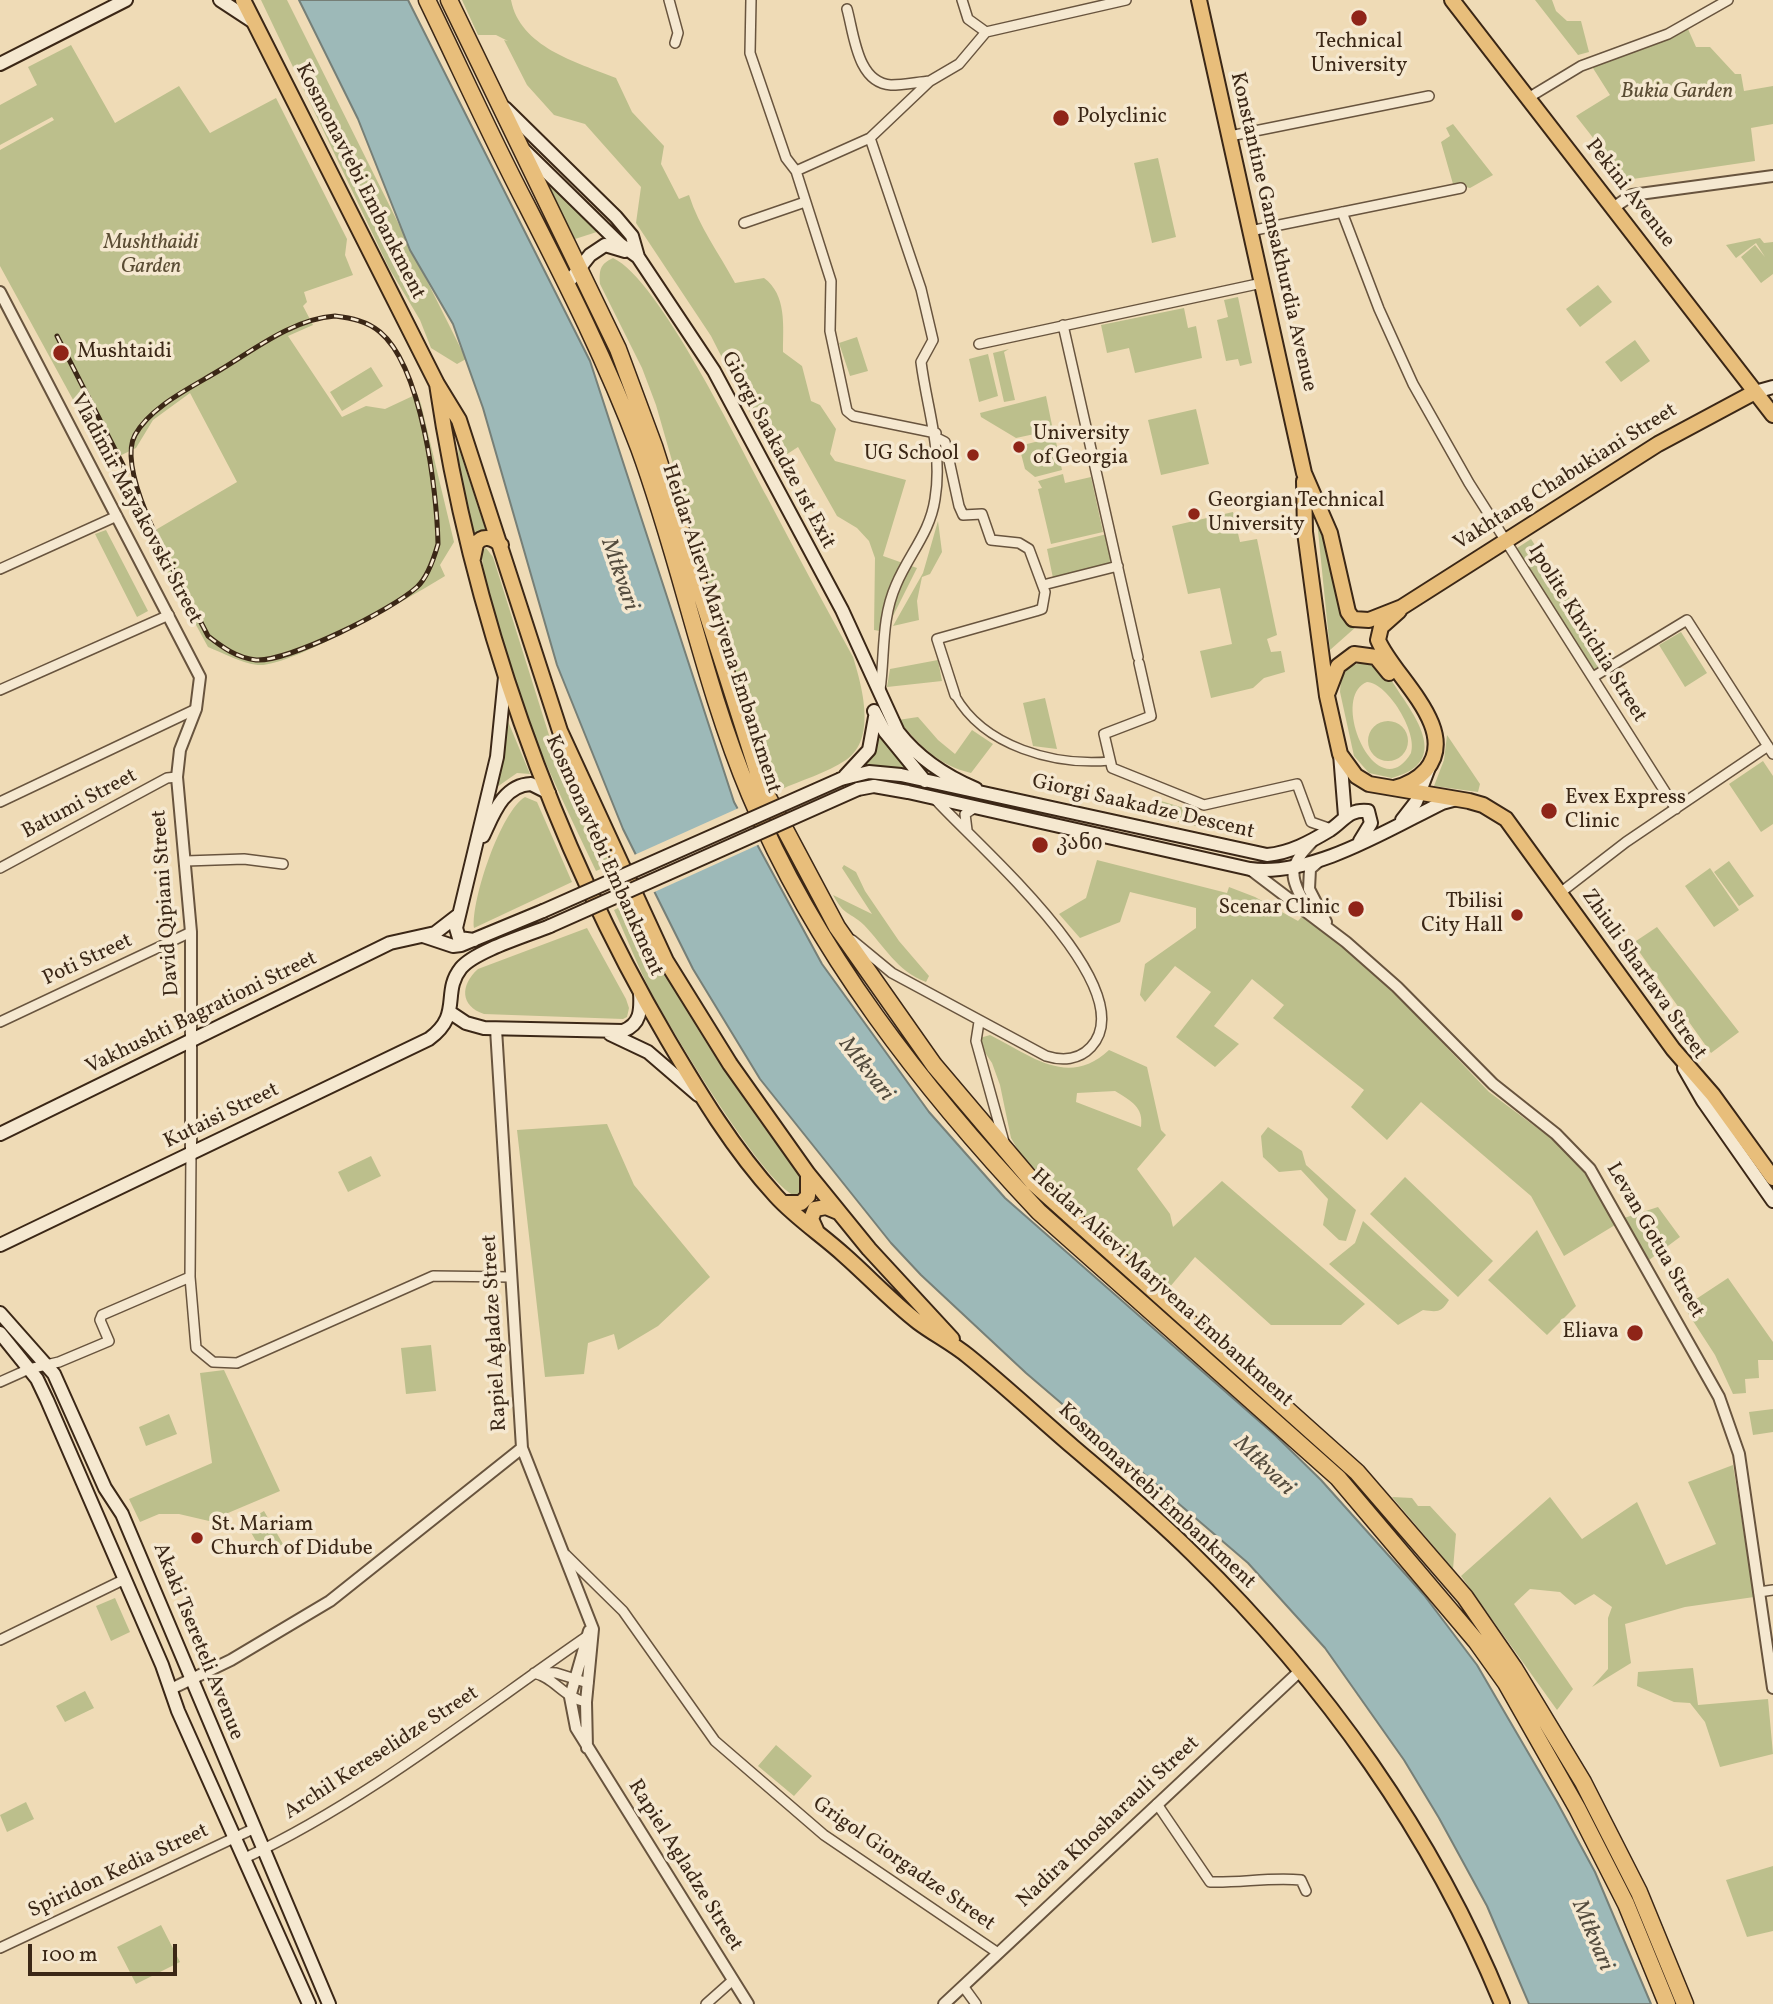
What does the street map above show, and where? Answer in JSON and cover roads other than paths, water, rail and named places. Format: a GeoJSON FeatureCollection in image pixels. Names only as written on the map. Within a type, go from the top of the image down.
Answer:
{"type":"FeatureCollection","features":[{"type":"Feature","properties":{"kind":"highway","name":"Heidar Alievi Marjvena Embankment"},"geometry":{"type":"LineString","coordinates":[[449,0],[456,7],[496,99],[618,349],[654,446],[763,788],[837,927],[934,1065],[1008,1153],[1091,1236],[1357,1472],[1465,1597],[1514,1668],[1583,1782],[1639,1892],[1685,2004]]}},
{"type":"Feature","properties":{"kind":"highway","name":"Heidar Alievi Marjvena Embankment"},"geometry":{"type":"LineString","coordinates":[[430,3],[601,354],[639,450],[708,675],[750,795],[786,868],[843,967],[923,1079],[1006,1178],[1059,1230],[1338,1478],[1469,1632],[1506,1683],[1577,1808],[1626,1904],[1667,2004]]}},
{"type":"Feature","properties":{"kind":"highway"},"geometry":{"type":"LineString","coordinates":[[473,94],[517,143]]}},
{"type":"Feature","properties":{"kind":"main road"},"geometry":{"type":"LineString","coordinates":[[0,64],[112,3],[125,0]]}},
{"type":"Feature","properties":{"kind":"main road"},"geometry":{"type":"LineString","coordinates":[[220,0],[255,23]]}},
{"type":"Feature","properties":{"kind":"main road","name":"Kosmonavtebi Embankment"},"geometry":{"type":"LineString","coordinates":[[243,0],[437,384],[459,420],[559,731],[646,923],[694,1010],[808,1174],[838,1212],[965,1354]]}},
{"type":"Feature","properties":{"kind":"main road","name":"Konstantine Gamsakhurdia Avenue"},"geometry":{"type":"LineString","coordinates":[[1199,0],[1304,473]]}},
{"type":"Feature","properties":{"kind":"main road","name":"Pekini Avenue"},"geometry":{"type":"LineString","coordinates":[[1452,0],[1773,415]]}},
{"type":"Feature","properties":{"kind":"main road","name":"Giorgi Saakadze 1st Exit"},"geometry":{"type":"LineString","coordinates":[[496,99],[632,236],[638,257],[714,371],[842,610],[898,732],[912,749],[939,771],[976,789]]}},
{"type":"Feature","properties":{"kind":"main road","name":"Giorgi Saakadze 1st Exit"},"geometry":{"type":"LineString","coordinates":[[517,143],[620,244],[638,257]]}},
{"type":"Feature","properties":{"kind":"main road"},"geometry":{"type":"LineString","coordinates":[[567,284],[596,250],[605,245],[617,247],[638,257]]}},
{"type":"Feature","properties":{"kind":"main road","name":"Kosmonavtebi Embankment"},"geometry":{"type":"LineString","coordinates":[[437,384],[473,561],[505,676],[550,793],[611,935],[640,992],[703,1099],[757,1175],[783,1203],[917,1321],[965,1354],[1192,1552],[1301,1670],[1360,1748],[1414,1830],[1476,1941],[1502,2004]]}},
{"type":"Feature","properties":{"kind":"main road"},"geometry":{"type":"LineString","coordinates":[[1755,391],[1773,387]]}},
{"type":"Feature","properties":{"kind":"main road","name":"Vakhtang Chabukiani Street"},"geometry":{"type":"LineString","coordinates":[[1402,607],[1658,444],[1755,391]]}},
{"type":"Feature","properties":{"kind":"main road"},"geometry":{"type":"LineString","coordinates":[[1304,473],[1330,533],[1350,616],[1369,620],[1402,607]]}},
{"type":"Feature","properties":{"kind":"main road"},"geometry":{"type":"LineString","coordinates":[[1304,473],[1305,532],[1327,696],[1340,754],[1345,816],[1360,810],[1371,814],[1371,823],[1360,841]]}},
{"type":"Feature","properties":{"kind":"main road"},"geometry":{"type":"LineString","coordinates":[[473,561],[479,540],[491,538],[501,545]]}},
{"type":"Feature","properties":{"kind":"main road"},"geometry":{"type":"LineString","coordinates":[[1396,826],[1411,810],[1420,794],[1435,749],[1435,734],[1423,708],[1378,640],[1381,627],[1402,607]]}},
{"type":"Feature","properties":{"kind":"main road"},"geometry":{"type":"LineString","coordinates":[[1327,696],[1338,666],[1348,657],[1361,653],[1376,657],[1406,699],[1423,708]]}},
{"type":"Feature","properties":{"kind":"main road","name":"Giorgi Saakadze 1st Exit"},"geometry":{"type":"LineString","coordinates":[[848,775],[873,742],[874,711],[870,671]]}},
{"type":"Feature","properties":{"kind":"main road"},"geometry":{"type":"LineString","coordinates":[[474,940],[459,938],[457,916],[476,852],[500,740],[505,676]]}},
{"type":"Feature","properties":{"kind":"main road","name":"Giorgi Saakadze 1st Exit"},"geometry":{"type":"LineString","coordinates":[[874,711],[885,732],[923,779]]}},
{"type":"Feature","properties":{"kind":"main road"},"geometry":{"type":"LineString","coordinates":[[1340,754],[1361,780],[1389,789],[1415,781],[1430,765]]}},
{"type":"Feature","properties":{"kind":"main road","name":"Giorgi Saakadze Descent"},"geometry":{"type":"LineString","coordinates":[[848,775],[888,773],[976,789],[1250,853],[1283,853],[1331,829],[1345,816]]}},
{"type":"Feature","properties":{"kind":"main road","name":"Vakhushti Bagrationi Street"},"geometry":{"type":"LineString","coordinates":[[422,936],[453,946],[474,940],[848,775]]}},
{"type":"Feature","properties":{"kind":"main road","name":"Giorgi Saakadze Descent"},"geometry":{"type":"LineString","coordinates":[[923,779],[937,793],[956,802]]}},
{"type":"Feature","properties":{"kind":"main road"},"geometry":{"type":"LineString","coordinates":[[476,852],[506,795],[525,784],[537,786],[550,793]]}},
{"type":"Feature","properties":{"kind":"main road","name":"Giorgi Saakadze Descent"},"geometry":{"type":"LineString","coordinates":[[451,1013],[452,988],[457,975],[467,962],[858,789],[883,787],[1250,869],[1293,869],[1317,863],[1360,841],[1458,799]]}},
{"type":"Feature","properties":{"kind":"main road","name":"Zhiuli Shartava Street"},"geometry":{"type":"LineString","coordinates":[[1389,789],[1483,805],[1506,819],[1673,1049],[1703,1101],[1773,1201]]}},
{"type":"Feature","properties":{"kind":"main road","name":"Vakhushti Bagrationi Street"},"geometry":{"type":"LineString","coordinates":[[0,1134],[390,943],[435,933],[457,916]]}},
{"type":"Feature","properties":{"kind":"main road"},"geometry":{"type":"LineString","coordinates":[[451,1013],[466,1023],[496,1029],[607,1033],[623,1031],[635,1023],[641,1011],[640,992]]}},
{"type":"Feature","properties":{"kind":"main road","name":"Kutaisi Street"},"geometry":{"type":"LineString","coordinates":[[0,1245],[429,1039],[444,1026],[451,1013]]}},
{"type":"Feature","properties":{"kind":"main road"},"geometry":{"type":"LineString","coordinates":[[607,1033],[648,1052],[703,1099]]}},
{"type":"Feature","properties":{"kind":"main road"},"geometry":{"type":"LineString","coordinates":[[1673,1049],[1713,1095],[1773,1178]]}},
{"type":"Feature","properties":{"kind":"main road"},"geometry":{"type":"LineString","coordinates":[[783,1203],[801,1203],[808,1196],[808,1174]]}},
{"type":"Feature","properties":{"kind":"main road"},"geometry":{"type":"LineString","coordinates":[[817,1233],[811,1219],[815,1209],[826,1207],[838,1212]]}},
{"type":"Feature","properties":{"kind":"main road","name":"Akaki Tsereteli Avenue"},"geometry":{"type":"LineString","coordinates":[[0,1313],[47,1365],[65,1394],[105,1488],[122,1514],[329,2004]]}},
{"type":"Feature","properties":{"kind":"main road","name":"Akaki Tsereteli Avenue"},"geometry":{"type":"LineString","coordinates":[[0,1334],[29,1369],[47,1400],[125,1579],[178,1711],[309,2004]]}},
{"type":"Feature","properties":{"kind":"street"},"geometry":{"type":"LineString","coordinates":[[669,0],[678,33],[675,43]]}},
{"type":"Feature","properties":{"kind":"street"},"geometry":{"type":"LineString","coordinates":[[751,0],[750,53],[786,158],[796,171],[831,281],[830,331],[847,411],[853,416],[936,435],[945,442],[958,506],[963,515],[982,513],[991,540],[1020,543],[1029,549],[1043,585],[1046,599],[1042,609],[937,639],[955,695],[973,716],[1013,747],[1080,762],[1110,761]]}},
{"type":"Feature","properties":{"kind":"street"},"geometry":{"type":"LineString","coordinates":[[962,0],[968,19],[986,32]]}},
{"type":"Feature","properties":{"kind":"street"},"geometry":{"type":"LineString","coordinates":[[796,171],[870,138],[930,81],[959,64],[986,32],[1126,0]]}},
{"type":"Feature","properties":{"kind":"street"},"geometry":{"type":"LineString","coordinates":[[1528,98],[1581,66],[1668,34],[1728,0]]}},
{"type":"Feature","properties":{"kind":"street"},"geometry":{"type":"LineString","coordinates":[[848,9],[861,64],[875,79],[889,85],[930,81]]}},
{"type":"Feature","properties":{"kind":"street"},"geometry":{"type":"LineString","coordinates":[[1230,136],[1429,96]]}},
{"type":"Feature","properties":{"kind":"street"},"geometry":{"type":"LineString","coordinates":[[870,138],[921,289],[933,340],[920,362],[936,435],[935,502],[925,536],[895,586],[887,611],[880,694]]}},
{"type":"Feature","properties":{"kind":"street"},"geometry":{"type":"LineString","coordinates":[[1613,208],[1632,195],[1773,176]]}},
{"type":"Feature","properties":{"kind":"street"},"geometry":{"type":"LineString","coordinates":[[1250,231],[1461,188]]}},
{"type":"Feature","properties":{"kind":"street"},"geometry":{"type":"LineString","coordinates":[[744,223],[805,202]]}},
{"type":"Feature","properties":{"kind":"street","name":"Ipolite Khvichia Street"},"geometry":{"type":"LineString","coordinates":[[1342,212],[1375,299],[1413,384],[1506,541],[1676,808]]}},
{"type":"Feature","properties":{"kind":"street"},"geometry":{"type":"LineString","coordinates":[[979,344],[1262,283]]}},
{"type":"Feature","properties":{"kind":"street","name":"Vladimir Mayakovski Street"},"geometry":{"type":"LineString","coordinates":[[0,292],[200,677],[196,709]]}},
{"type":"Feature","properties":{"kind":"street"},"geometry":{"type":"LineString","coordinates":[[1063,325],[1151,716],[1104,734],[1112,768],[1204,805],[1297,784],[1311,822],[1331,829]]}},
{"type":"Feature","properties":{"kind":"street"},"geometry":{"type":"LineString","coordinates":[[0,569],[117,516]]}},
{"type":"Feature","properties":{"kind":"street"},"geometry":{"type":"LineString","coordinates":[[1043,585],[1118,566]]}},
{"type":"Feature","properties":{"kind":"street"},"geometry":{"type":"LineString","coordinates":[[0,690],[169,615]]}},
{"type":"Feature","properties":{"kind":"street"},"geometry":{"type":"LineString","coordinates":[[1560,893],[1579,876],[1676,808],[1770,750],[1687,620],[1593,677]]}},
{"type":"Feature","properties":{"kind":"street"},"geometry":{"type":"LineString","coordinates":[[0,802],[196,709]]}},
{"type":"Feature","properties":{"kind":"street","name":"David Qipiani Street"},"geometry":{"type":"LineString","coordinates":[[196,709],[180,751],[177,777],[191,932],[190,1277],[196,1348],[213,1362],[233,1363],[281,1345],[426,1279],[446,1275],[512,1277]]}},
{"type":"Feature","properties":{"kind":"street","name":"Batumi Street"},"geometry":{"type":"LineString","coordinates":[[0,868],[167,778],[177,777]]}},
{"type":"Feature","properties":{"kind":"street"},"geometry":{"type":"LineString","coordinates":[[837,927],[892,973],[979,1022],[1059,1060],[1071,1059],[1091,1048],[1102,1020],[1094,982],[1064,935],[934,798]]}},
{"type":"Feature","properties":{"kind":"street"},"geometry":{"type":"LineString","coordinates":[[968,832],[964,817],[976,807]]}},
{"type":"Feature","properties":{"kind":"street"},"geometry":{"type":"LineString","coordinates":[[1312,913],[1297,888],[1293,869],[1297,857],[1314,839]]}},
{"type":"Feature","properties":{"kind":"street"},"geometry":{"type":"LineString","coordinates":[[186,860],[244,859],[283,864]]}},
{"type":"Feature","properties":{"kind":"street"},"geometry":{"type":"LineString","coordinates":[[1317,863],[1308,875],[1309,888],[1327,924]]}},
{"type":"Feature","properties":{"kind":"street","name":"Levan Gotua Street"},"geometry":{"type":"LineString","coordinates":[[1250,869],[1327,924],[1397,987],[1493,1084],[1556,1134],[1590,1170],[1719,1397],[1739,1454],[1773,1688]]}},
{"type":"Feature","properties":{"kind":"street","name":"Poti Street"},"geometry":{"type":"LineString","coordinates":[[0,1022],[191,932]]}},
{"type":"Feature","properties":{"kind":"street"},"geometry":{"type":"LineString","coordinates":[[979,1022],[976,1041],[994,1112],[1008,1153]]}},
{"type":"Feature","properties":{"kind":"street","name":"Rapiel Agladze Street"},"geometry":{"type":"LineString","coordinates":[[496,1029],[522,1448],[591,1621],[594,1640],[586,1702],[587,1748]]}},
{"type":"Feature","properties":{"kind":"street"},"geometry":{"type":"LineString","coordinates":[[0,1381],[109,1341],[100,1320],[102,1315],[190,1277]]}},
{"type":"Feature","properties":{"kind":"street"},"geometry":{"type":"LineString","coordinates":[[171,1689],[231,1660],[330,1601],[522,1448]]}},
{"type":"Feature","properties":{"kind":"street","name":"Grigol Giorgadze Street"},"geometry":{"type":"LineString","coordinates":[[566,1555],[623,1611],[715,1741],[824,1835],[998,1953]]}},
{"type":"Feature","properties":{"kind":"street"},"geometry":{"type":"LineString","coordinates":[[0,1640],[125,1579]]}},
{"type":"Feature","properties":{"kind":"street"},"geometry":{"type":"LineString","coordinates":[[1759,1592],[1773,1590]]}},
{"type":"Feature","properties":{"kind":"street","name":"Rapiel Agladze Street"},"geometry":{"type":"LineString","coordinates":[[591,1621],[570,1698],[572,1717],[587,1748],[748,2004]]}},
{"type":"Feature","properties":{"kind":"street","name":"Archil Kereselidze Street"},"geometry":{"type":"LineString","coordinates":[[245,1858],[309,1825],[425,1750],[589,1635]]}},
{"type":"Feature","properties":{"kind":"street","name":"Nadira Khosharauli Street"},"geometry":{"type":"LineString","coordinates":[[944,2004],[1301,1670]]}},
{"type":"Feature","properties":{"kind":"street"},"geometry":{"type":"LineString","coordinates":[[534,1673],[546,1671],[588,1683]]}},
{"type":"Feature","properties":{"kind":"street"},"geometry":{"type":"LineString","coordinates":[[534,1673],[550,1678],[570,1698],[586,1702]]}},
{"type":"Feature","properties":{"kind":"street"},"geometry":{"type":"LineString","coordinates":[[1157,1804],[1210,1882],[1241,1882],[1273,1877],[1301,1880],[1306,1891]]}},
{"type":"Feature","properties":{"kind":"street","name":"Spiridon Kedia Street"},"geometry":{"type":"LineString","coordinates":[[0,1948],[253,1829]]}},
{"type":"Feature","properties":{"kind":"street"},"geometry":{"type":"LineString","coordinates":[[706,2004],[733,1980]]}},
{"type":"Feature","properties":{"kind":"street"},"geometry":{"type":"LineString","coordinates":[[963,1986],[975,2004]]}},
{"type":"Feature","properties":{"kind":"water","name":"Mtkvari"},"geometry":{"type":"Polygon","coordinates":[[[299,0],[408,0],[590,361],[734,802],[822,964],[929,1112],[1005,1198],[1276,1436],[1321,1480],[1424,1595],[1477,1665],[1557,1802],[1595,1872],[1651,2004],[1529,2004],[1487,1906],[1439,1818],[1404,1760],[1325,1648],[1248,1563],[1026,1373],[921,1275],[891,1243],[760,1079],[693,969],[623,829],[557,665],[483,408],[453,324],[410,250],[358,119],[299,0]]]}},
{"type":"Feature","properties":{"kind":"railway"},"geometry":{"type":"LineString","coordinates":[[335,316],[353,319],[375,328],[395,349],[407,372],[417,400],[430,463],[438,544],[421,583],[386,608],[339,633],[291,653],[271,658],[249,659],[230,651],[208,636],[170,565],[134,478],[131,453],[135,435],[162,406],[261,344],[304,323],[335,316]]}},
{"type":"Feature","properties":{"kind":"railway"},"geometry":{"type":"LineString","coordinates":[[57,336],[127,473]]}},
{"type":"Feature","properties":{"kind":"place","name":"Technical University"},"geometry":{"type":"Point","coordinates":[1359,18]}},
{"type":"Feature","properties":{"kind":"place","name":"Polyclinic"},"geometry":{"type":"Point","coordinates":[1061,118]}},
{"type":"Feature","properties":{"kind":"place","name":"Mushtaidi"},"geometry":{"type":"Point","coordinates":[61,353]}},
{"type":"Feature","properties":{"kind":"place","name":"University of Georgia"},"geometry":{"type":"Point","coordinates":[1019,447]}},
{"type":"Feature","properties":{"kind":"place","name":"UG School"},"geometry":{"type":"Point","coordinates":[973,455]}},
{"type":"Feature","properties":{"kind":"place","name":"Georgian Technical University"},"geometry":{"type":"Point","coordinates":[1194,514]}},
{"type":"Feature","properties":{"kind":"place","name":"Evex Express Clinic"},"geometry":{"type":"Point","coordinates":[1549,811]}},
{"type":"Feature","properties":{"kind":"place","name":"კანი"},"geometry":{"type":"Point","coordinates":[1040,845]}},
{"type":"Feature","properties":{"kind":"place","name":"Scenar Clinic"},"geometry":{"type":"Point","coordinates":[1356,909]}},
{"type":"Feature","properties":{"kind":"place","name":"Tbilisi City Hall"},"geometry":{"type":"Point","coordinates":[1517,915]}},
{"type":"Feature","properties":{"kind":"place","name":"Eliava"},"geometry":{"type":"Point","coordinates":[1635,1333]}},
{"type":"Feature","properties":{"kind":"place","name":"St. Mariam Church of Didube"},"geometry":{"type":"Point","coordinates":[197,1538]}},
{"type":"Feature","properties":{"kind":"park label","name":"Bukia Garden"},"geometry":{"type":"Point","coordinates":[1677,93]}},
{"type":"Feature","properties":{"kind":"park label","name":"Mushthaidi Garden"},"geometry":{"type":"Point","coordinates":[151,256]}}]}
